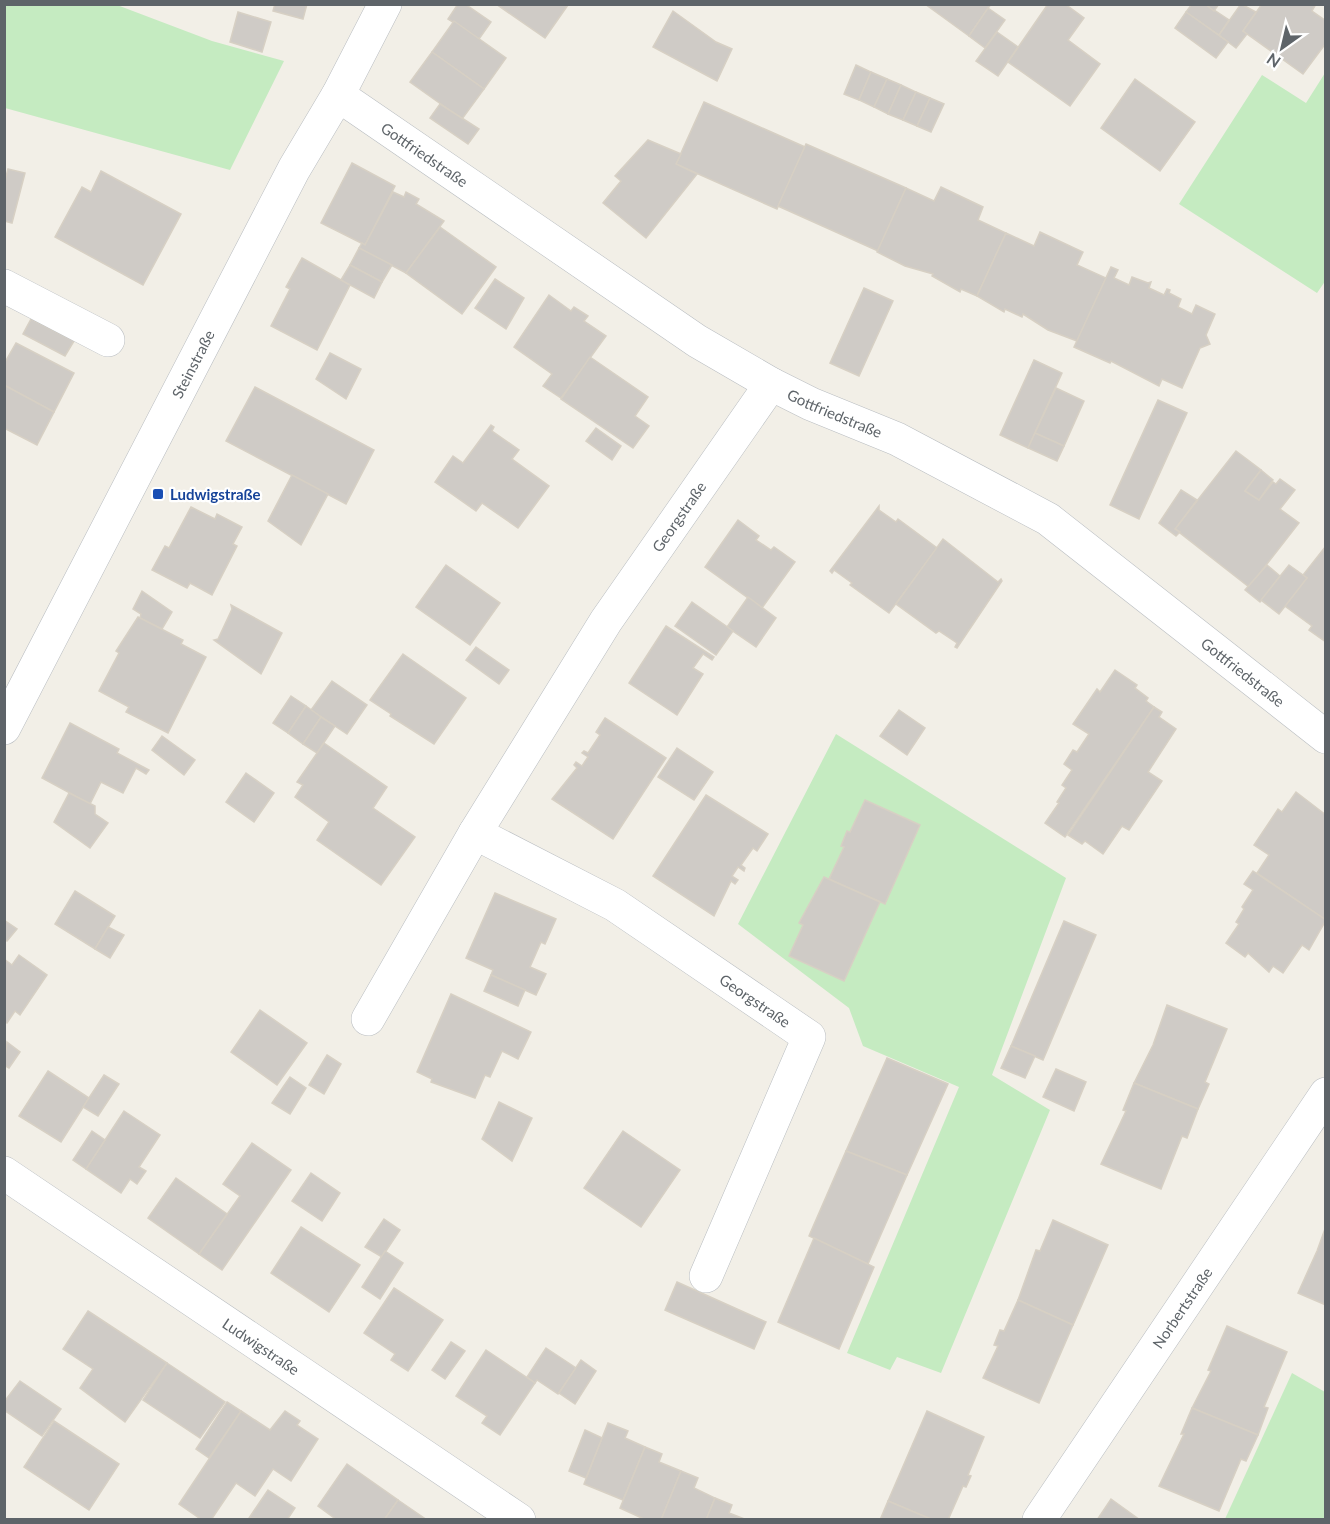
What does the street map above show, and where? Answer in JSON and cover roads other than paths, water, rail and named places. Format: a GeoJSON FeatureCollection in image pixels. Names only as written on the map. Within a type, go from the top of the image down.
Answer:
{"type":"FeatureCollection","features":[{"type":"Feature","properties":{"kind":"street","name":"Steinstraße"},"geometry":{"type":"LineString","coordinates":[[4,728],[294,169],[338,95],[385,4]]}},
{"type":"Feature","properties":{"kind":"street","name":"Gottfriedstraße"},"geometry":{"type":"LineString","coordinates":[[338,95],[697,342],[771,384],[811,404],[897,439],[1048,519],[1326,736]]}},
{"type":"Feature","properties":{"kind":"street"},"geometry":{"type":"LineString","coordinates":[[4,286],[108,340]]}},
{"type":"Feature","properties":{"kind":"street","name":"Georgstraße"},"geometry":{"type":"LineString","coordinates":[[368,1019],[475,833],[606,621],[771,384]]}},
{"type":"Feature","properties":{"kind":"street","name":"Georgstraße"},"geometry":{"type":"LineString","coordinates":[[475,833],[615,905],[809,1037],[706,1276]]}},
{"type":"Feature","properties":{"kind":"street","name":"Norbertstraße"},"geometry":{"type":"LineString","coordinates":[[1039,1520],[1326,1094]]}},
{"type":"Feature","properties":{"kind":"street","name":"Ludwigstraße"},"geometry":{"type":"LineString","coordinates":[[4,1173],[519,1520]]}},
{"type":"Feature","properties":{"kind":"place","name":"Ludwigstraße"},"geometry":{"type":"Point","coordinates":[158,494]}}]}
